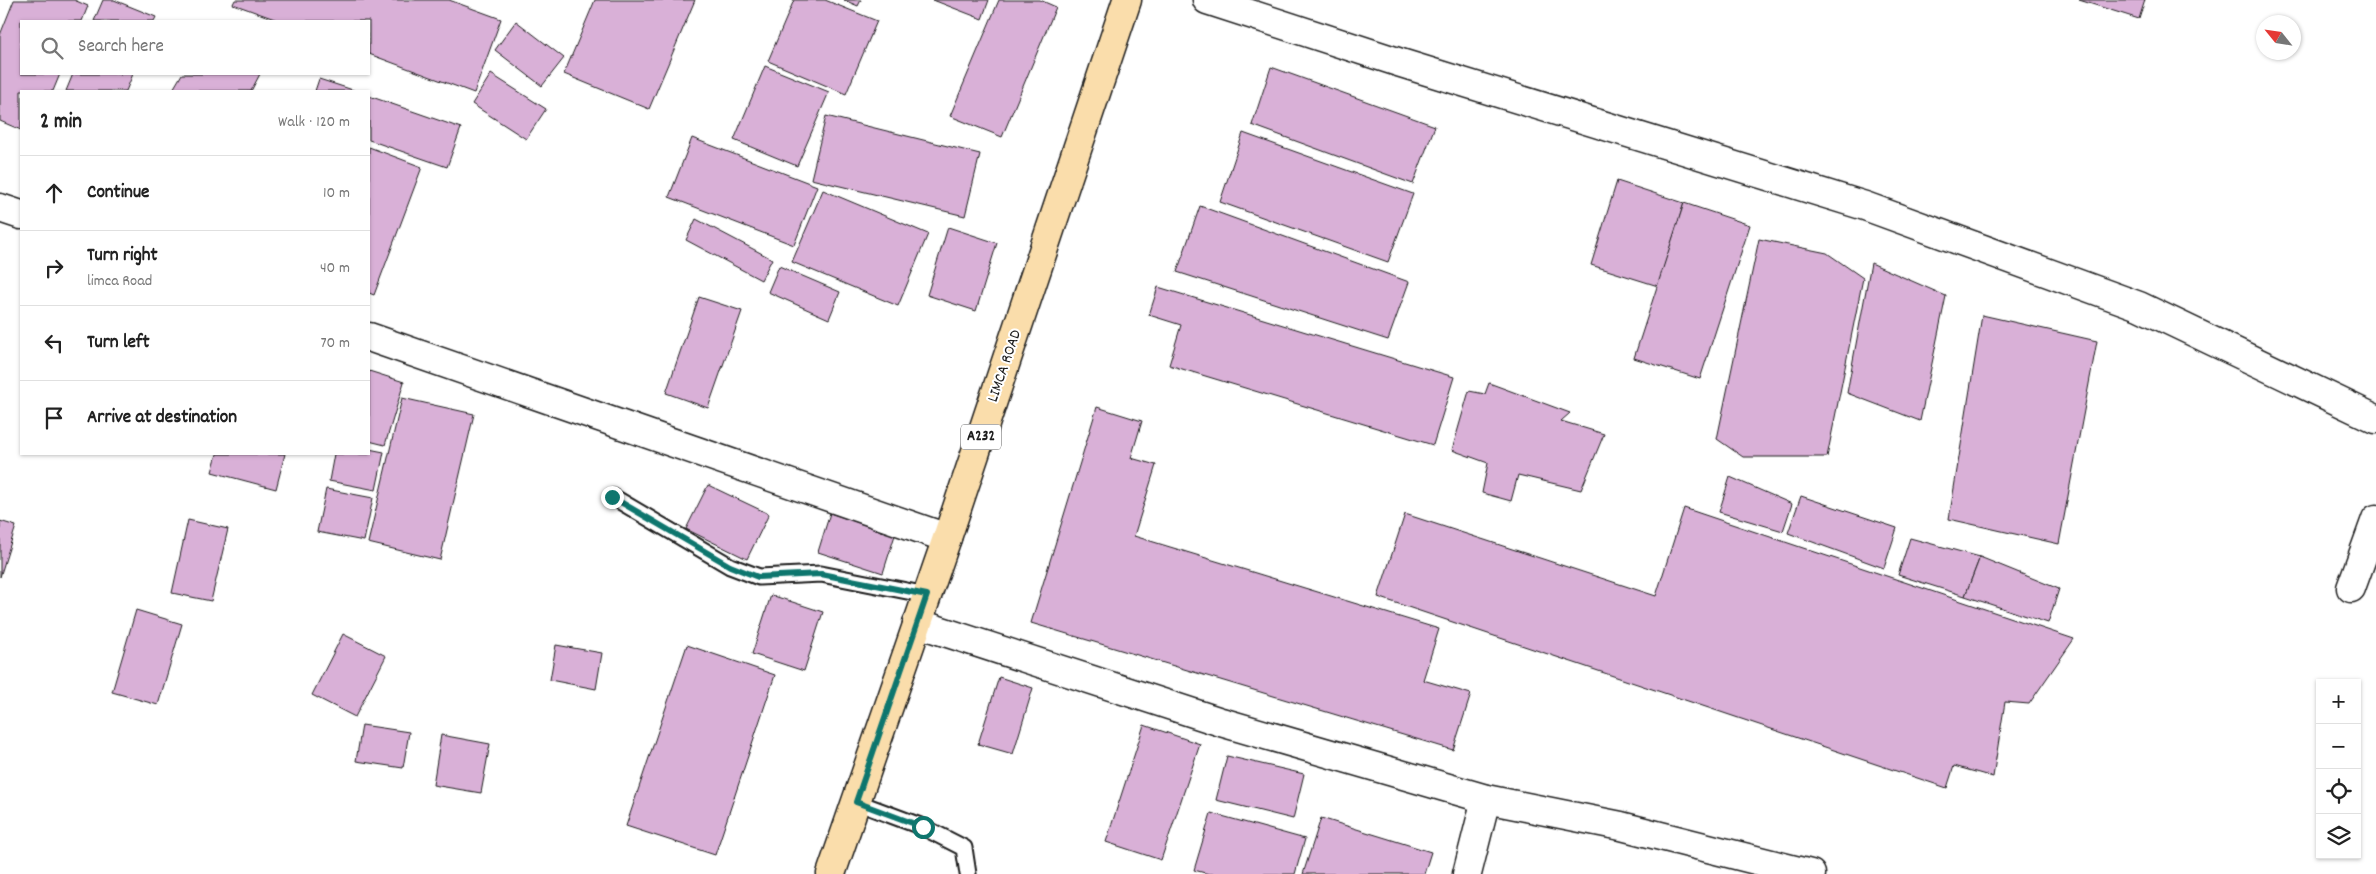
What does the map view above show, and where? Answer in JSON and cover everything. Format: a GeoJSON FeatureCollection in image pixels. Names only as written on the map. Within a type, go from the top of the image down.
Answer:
{"type":"FeatureCollection","features":[{"type":"Feature","properties":{"kind":"main road","name":"LIMCA ROAD"},"geometry":{"type":"LineString","coordinates":[[832,874],[1128,0]]}},
{"type":"Feature","properties":{"kind":"street"},"geometry":{"type":"LineString","coordinates":[[1207,0],[1401,63],[1865,206],[2139,306],[2376,419]]}},
{"type":"Feature","properties":{"kind":"street"},"geometry":{"type":"LineString","coordinates":[[0,208],[20,215]]}},
{"type":"Feature","properties":{"kind":"street"},"geometry":{"type":"LineString","coordinates":[[370,336],[947,538]]}},
{"type":"Feature","properties":{"kind":"street"},"geometry":{"type":"LineString","coordinates":[[2351,588],[2376,519]]}},
{"type":"Feature","properties":{"kind":"street"},"geometry":{"type":"LineString","coordinates":[[916,623],[1221,722],[1486,799],[1621,826],[1811,874]]}},
{"type":"Feature","properties":{"kind":"street"},"geometry":{"type":"LineString","coordinates":[[1466,874],[1486,799]]}},
{"type":"Feature","properties":{"kind":"lane"},"geometry":{"type":"LineString","coordinates":[[612,497],[730,566],[758,577],[821,574],[927,595]]}},
{"type":"Feature","properties":{"kind":"lane"},"geometry":{"type":"LineString","coordinates":[[856,802],[923,827],[964,848],[968,874]]}},
{"type":"Feature","properties":{"kind":"building"},"geometry":{"type":"Polygon","coordinates":[[[14,0],[74,0],[88,6],[82,20],[20,20],[20,75],[60,75],[53,90],[20,90],[20,130],[0,121],[0,35],[14,0]]]}},
{"type":"Feature","properties":{"kind":"building"},"geometry":{"type":"Polygon","coordinates":[[[103,0],[114,0],[156,17],[154,20],[94,20],[103,0]]]}},
{"type":"Feature","properties":{"kind":"building"},"geometry":{"type":"Polygon","coordinates":[[[235,0],[449,0],[501,19],[474,93],[370,54],[370,20],[277,20],[233,4],[235,0]]]}},
{"type":"Feature","properties":{"kind":"building"},"geometry":{"type":"Polygon","coordinates":[[[595,0],[695,0],[649,109],[564,74],[595,0]]]}},
{"type":"Feature","properties":{"kind":"building"},"geometry":{"type":"Polygon","coordinates":[[[794,0],[825,0],[877,21],[846,94],[768,61],[794,0]]]}},
{"type":"Feature","properties":{"kind":"building"},"geometry":{"type":"Polygon","coordinates":[[[844,0],[861,0],[858,6],[844,0]]]}},
{"type":"Feature","properties":{"kind":"building"},"geometry":{"type":"Polygon","coordinates":[[[933,0],[989,0],[982,19],[933,0]]]}},
{"type":"Feature","properties":{"kind":"building"},"geometry":{"type":"Polygon","coordinates":[[[999,0],[1040,0],[1056,7],[1002,137],[950,116],[999,0]]]}},
{"type":"Feature","properties":{"kind":"building"},"geometry":{"type":"Polygon","coordinates":[[[2079,0],[2145,0],[2139,19],[2079,0]]]}},
{"type":"Feature","properties":{"kind":"building"},"geometry":{"type":"Polygon","coordinates":[[[516,21],[564,58],[542,86],[495,50],[516,21]]]}},
{"type":"Feature","properties":{"kind":"building"},"geometry":{"type":"Polygon","coordinates":[[[765,66],[829,92],[797,166],[734,140],[765,66]]]}},
{"type":"Feature","properties":{"kind":"building"},"geometry":{"type":"Polygon","coordinates":[[[1271,67],[1435,126],[1413,184],[1252,125],[1271,67]]]}},
{"type":"Feature","properties":{"kind":"building"},"geometry":{"type":"Polygon","coordinates":[[[491,74],[546,109],[526,139],[472,104],[491,74]]]}},
{"type":"Feature","properties":{"kind":"building"},"geometry":{"type":"Polygon","coordinates":[[[73,75],[133,75],[126,90],[66,90],[73,75]]]}},
{"type":"Feature","properties":{"kind":"building"},"geometry":{"type":"Polygon","coordinates":[[[181,75],[259,75],[252,90],[173,90],[181,75]]]}},
{"type":"Feature","properties":{"kind":"building"},"geometry":{"type":"Polygon","coordinates":[[[319,79],[353,90],[315,90],[319,79]]]}},
{"type":"Feature","properties":{"kind":"building"},"geometry":{"type":"Polygon","coordinates":[[[370,96],[461,128],[447,167],[370,140],[370,96]]]}},
{"type":"Feature","properties":{"kind":"building"},"geometry":{"type":"Polygon","coordinates":[[[826,116],[980,154],[965,216],[811,179],[826,116]]]}},
{"type":"Feature","properties":{"kind":"building"},"geometry":{"type":"Polygon","coordinates":[[[1243,133],[1413,194],[1388,262],[1220,202],[1243,133]]]}},
{"type":"Feature","properties":{"kind":"building"},"geometry":{"type":"Polygon","coordinates":[[[692,138],[817,186],[794,245],[669,197],[692,138]]]}},
{"type":"Feature","properties":{"kind":"building"},"geometry":{"type":"Polygon","coordinates":[[[370,147],[422,167],[374,295],[370,293],[370,147]]]}},
{"type":"Feature","properties":{"kind":"building"},"geometry":{"type":"Polygon","coordinates":[[[1617,181],[1684,203],[1658,286],[1591,265],[1617,181]]]}},
{"type":"Feature","properties":{"kind":"building"},"geometry":{"type":"Polygon","coordinates":[[[823,190],[928,234],[898,306],[792,262],[823,190]]]}},
{"type":"Feature","properties":{"kind":"building"},"geometry":{"type":"Polygon","coordinates":[[[1684,203],[1750,225],[1700,379],[1634,358],[1684,203]]]}},
{"type":"Feature","properties":{"kind":"building"},"geometry":{"type":"Polygon","coordinates":[[[1200,206],[1409,282],[1388,340],[1177,272],[1200,206]]]}},
{"type":"Feature","properties":{"kind":"building"},"geometry":{"type":"Polygon","coordinates":[[[696,219],[772,259],[761,280],[686,240],[696,219]]]}},
{"type":"Feature","properties":{"kind":"building"},"geometry":{"type":"Polygon","coordinates":[[[948,227],[997,243],[976,311],[927,295],[948,227]]]}},
{"type":"Feature","properties":{"kind":"building"},"geometry":{"type":"Polygon","coordinates":[[[1759,239],[1827,253],[1863,278],[1827,457],[1743,457],[1717,439],[1759,239]]]}},
{"type":"Feature","properties":{"kind":"building"},"geometry":{"type":"Polygon","coordinates":[[[1871,263],[1946,296],[1920,421],[1847,393],[1871,263]]]}},
{"type":"Feature","properties":{"kind":"building"},"geometry":{"type":"Polygon","coordinates":[[[779,266],[840,292],[829,319],[768,292],[779,266]]]}},
{"type":"Feature","properties":{"kind":"building"},"geometry":{"type":"Polygon","coordinates":[[[1158,287],[1454,377],[1433,445],[1169,365],[1181,325],[1149,315],[1158,287]]]}},
{"type":"Feature","properties":{"kind":"building"},"geometry":{"type":"Polygon","coordinates":[[[699,297],[742,311],[708,408],[666,393],[699,297]]]}},
{"type":"Feature","properties":{"kind":"building"},"geometry":{"type":"Polygon","coordinates":[[[1982,315],[2097,341],[2059,544],[1949,519],[1982,315]]]}},
{"type":"Feature","properties":{"kind":"building"},"geometry":{"type":"Polygon","coordinates":[[[370,371],[404,382],[385,445],[370,441],[370,371]]]}},
{"type":"Feature","properties":{"kind":"building"},"geometry":{"type":"Polygon","coordinates":[[[1489,383],[1570,413],[1561,421],[1604,434],[1581,490],[1518,475],[1511,501],[1482,493],[1488,463],[1452,450],[1469,391],[1485,394],[1489,383]]]}},
{"type":"Feature","properties":{"kind":"building"},"geometry":{"type":"Polygon","coordinates":[[[402,398],[474,414],[440,560],[368,543],[402,398]]]}},
{"type":"Feature","properties":{"kind":"building"},"geometry":{"type":"Polygon","coordinates":[[[1097,407],[1142,421],[1131,458],[1156,465],[1134,536],[1439,629],[1423,680],[1471,694],[1453,750],[1031,623],[1097,407]]]}},
{"type":"Feature","properties":{"kind":"building"},"geometry":{"type":"Polygon","coordinates":[[[370,449],[384,452],[376,490],[329,481],[334,455],[370,455],[370,449]]]}},
{"type":"Feature","properties":{"kind":"building"},"geometry":{"type":"Polygon","coordinates":[[[217,455],[285,455],[276,489],[212,472],[217,455]]]}},
{"type":"Feature","properties":{"kind":"building"},"geometry":{"type":"Polygon","coordinates":[[[1730,477],[1792,504],[1783,531],[1719,512],[1730,477]]]}},
{"type":"Feature","properties":{"kind":"building"},"geometry":{"type":"Polygon","coordinates":[[[708,485],[769,514],[747,559],[686,529],[708,485]]]}},
{"type":"Feature","properties":{"kind":"building"},"geometry":{"type":"Polygon","coordinates":[[[326,489],[373,498],[364,541],[317,532],[326,489]]]}},
{"type":"Feature","properties":{"kind":"building"},"geometry":{"type":"Polygon","coordinates":[[[1801,496],[1897,528],[1884,568],[1788,533],[1801,496]]]}},
{"type":"Feature","properties":{"kind":"building"},"geometry":{"type":"Polygon","coordinates":[[[1684,508],[2074,639],[2029,704],[2005,702],[1993,777],[1954,766],[1947,788],[1378,597],[1405,514],[1656,596],[1684,508]]]}},
{"type":"Feature","properties":{"kind":"building"},"geometry":{"type":"Polygon","coordinates":[[[830,513],[895,535],[883,573],[818,552],[830,513]]]}},
{"type":"Feature","properties":{"kind":"building"},"geometry":{"type":"Polygon","coordinates":[[[188,520],[228,529],[211,601],[172,593],[188,520]]]}},
{"type":"Feature","properties":{"kind":"building"},"geometry":{"type":"Polygon","coordinates":[[[0,521],[16,526],[0,577],[0,521]]]}},
{"type":"Feature","properties":{"kind":"building"},"geometry":{"type":"Polygon","coordinates":[[[1910,538],[1980,557],[1965,596],[1898,575],[1910,538]]]}},
{"type":"Feature","properties":{"kind":"building"},"geometry":{"type":"Polygon","coordinates":[[[1980,557],[2059,589],[2048,623],[1965,596],[1980,557]]]}},
{"type":"Feature","properties":{"kind":"building"},"geometry":{"type":"Polygon","coordinates":[[[771,595],[823,612],[804,671],[752,654],[771,595]]]}},
{"type":"Feature","properties":{"kind":"building"},"geometry":{"type":"Polygon","coordinates":[[[136,610],[182,624],[158,705],[112,692],[136,610]]]}},
{"type":"Feature","properties":{"kind":"building"},"geometry":{"type":"Polygon","coordinates":[[[343,634],[386,656],[355,717],[312,695],[343,634]]]}},
{"type":"Feature","properties":{"kind":"building"},"geometry":{"type":"Polygon","coordinates":[[[556,645],[602,653],[596,689],[550,680],[556,645]]]}},
{"type":"Feature","properties":{"kind":"building"},"geometry":{"type":"Polygon","coordinates":[[[687,645],[775,675],[715,855],[626,826],[687,645]]]}},
{"type":"Feature","properties":{"kind":"building"},"geometry":{"type":"Polygon","coordinates":[[[999,677],[1033,688],[1013,754],[978,744],[999,677]]]}},
{"type":"Feature","properties":{"kind":"building"},"geometry":{"type":"Polygon","coordinates":[[[362,725],[409,732],[403,768],[356,761],[362,725]]]}},
{"type":"Feature","properties":{"kind":"building"},"geometry":{"type":"Polygon","coordinates":[[[1144,725],[1200,744],[1161,860],[1106,842],[1144,725]]]}},
{"type":"Feature","properties":{"kind":"building"},"geometry":{"type":"Polygon","coordinates":[[[441,735],[490,744],[481,793],[433,785],[441,735]]]}},
{"type":"Feature","properties":{"kind":"building"},"geometry":{"type":"Polygon","coordinates":[[[1227,756],[1304,774],[1293,819],[1216,800],[1227,756]]]}},
{"type":"Feature","properties":{"kind":"building"},"geometry":{"type":"Polygon","coordinates":[[[1211,813],[1305,839],[1295,874],[1209,874],[1194,870],[1211,813]]]}},
{"type":"Feature","properties":{"kind":"building"},"geometry":{"type":"Polygon","coordinates":[[[1321,818],[1431,852],[1424,874],[1303,874],[1321,818]]]}},
{"type":"Feature","properties":{"kind":"route"},"geometry":{"type":"LineString","coordinates":[[612,497],[730,566],[758,577],[821,574],[927,595],[856,802],[923,827]]}}]}
